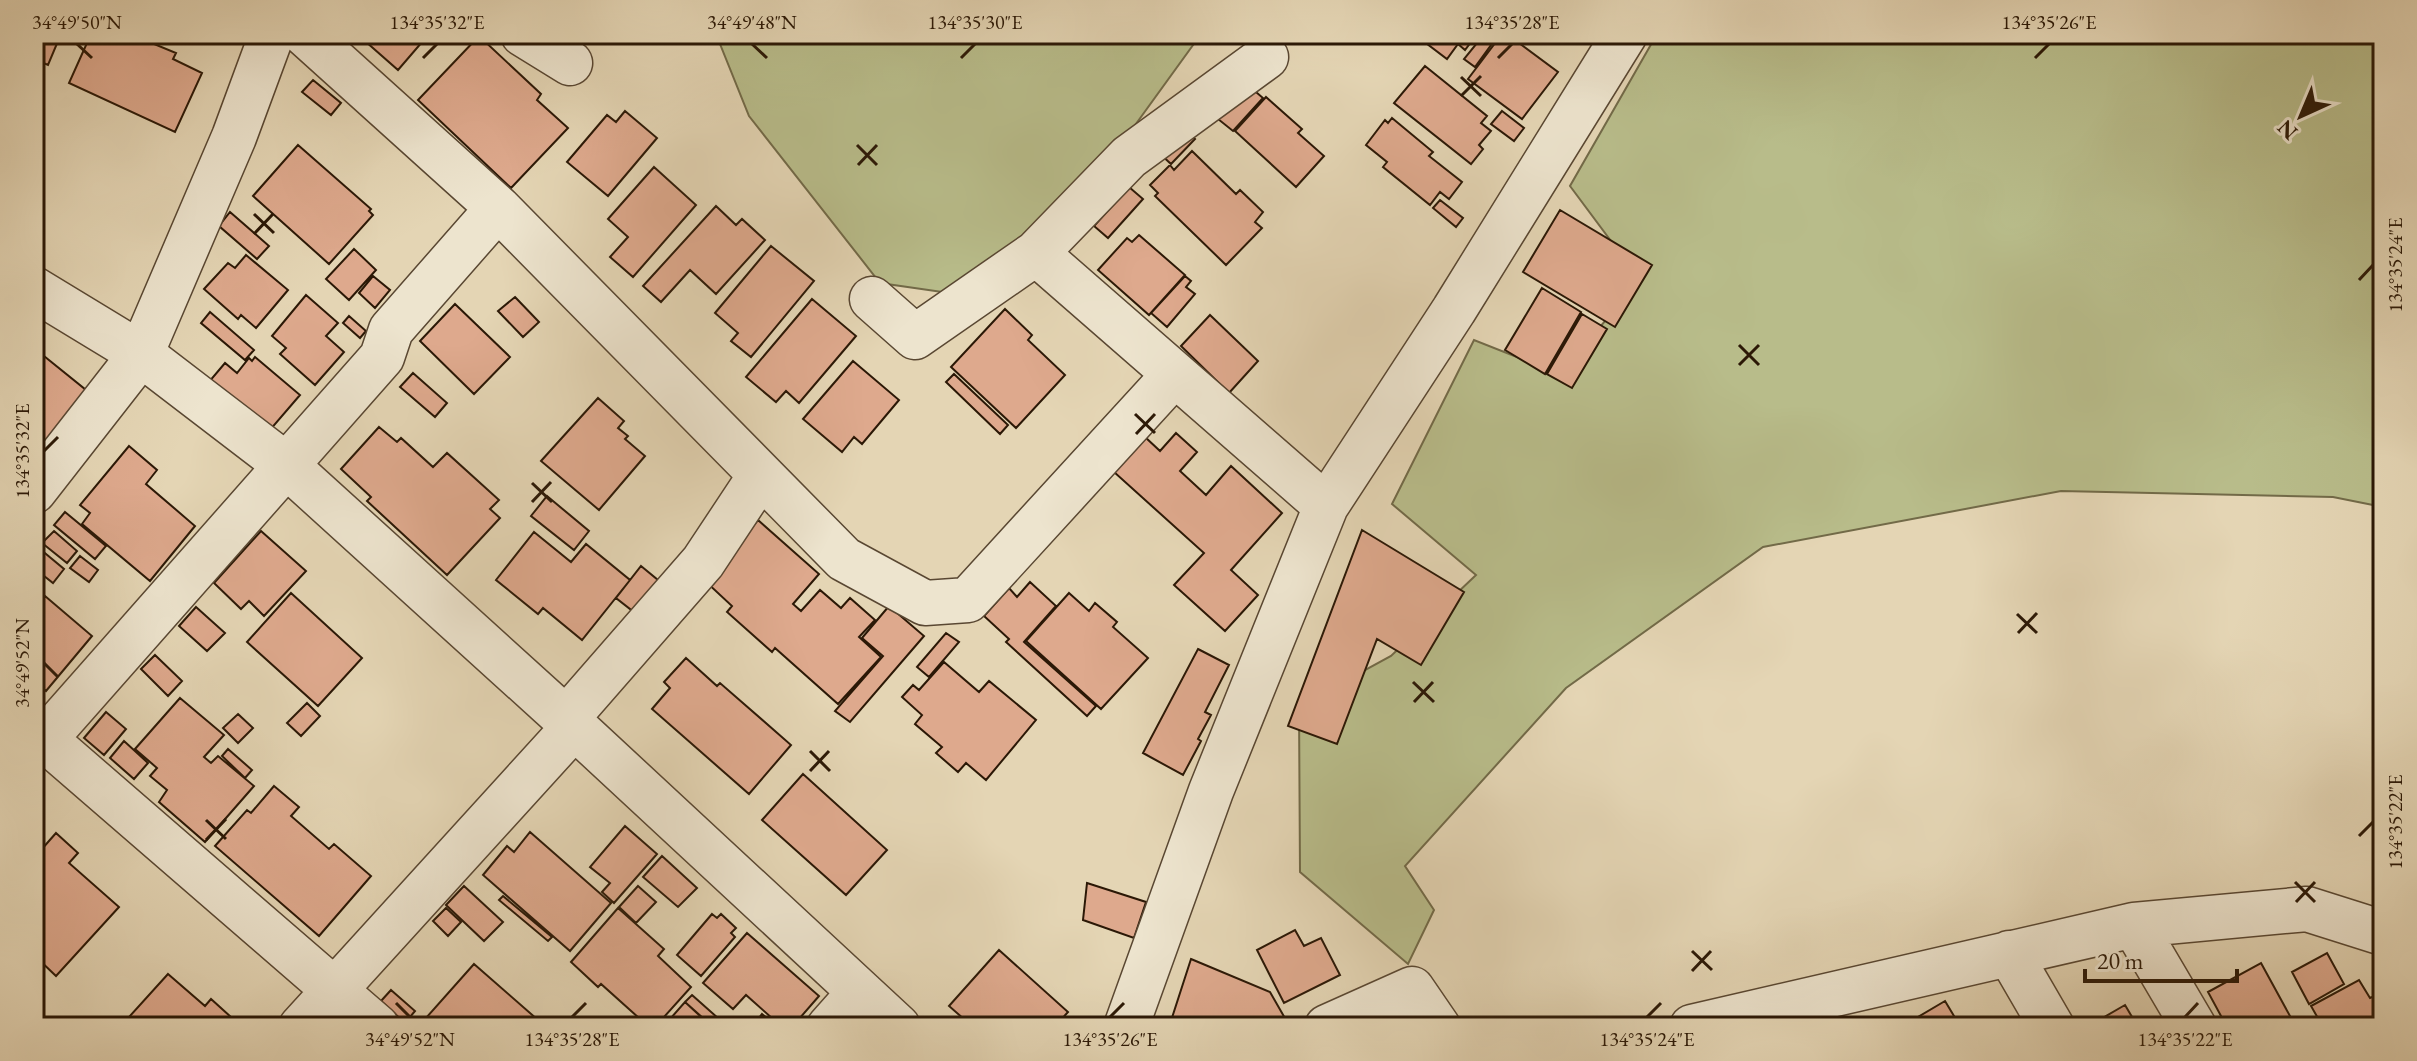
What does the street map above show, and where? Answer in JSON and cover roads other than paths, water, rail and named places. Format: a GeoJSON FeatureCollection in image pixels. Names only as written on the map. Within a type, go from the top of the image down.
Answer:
{"type":"FeatureCollection","features":[{"type":"Feature","properties":{"kind":"street"},"geometry":{"type":"LineString","coordinates":[[34,491],[141,354],[234,137],[272,34]]}},
{"type":"Feature","properties":{"kind":"street"},"geometry":{"type":"LineString","coordinates":[[305,34],[498,208],[844,559],[925,603],[968,600],[1173,376]]}},
{"type":"Feature","properties":{"kind":"street"},"geometry":{"type":"LineString","coordinates":[[523,34],[570,63]]}},
{"type":"Feature","properties":{"kind":"street"},"geometry":{"type":"LineString","coordinates":[[1126,1027],[1211,791],[1326,506],[1454,310],[1609,40]]}},
{"type":"Feature","properties":{"kind":"street"},"geometry":{"type":"LineString","coordinates":[[872,299],[915,337],[1036,253],[1129,157],[1266,57]]}},
{"type":"Feature","properties":{"kind":"street"},"geometry":{"type":"LineString","coordinates":[[377,1027],[39,735],[382,357],[391,330],[498,208]]}},
{"type":"Feature","properties":{"kind":"street"},"geometry":{"type":"LineString","coordinates":[[1036,253],[1173,376],[1326,506]]}},
{"type":"Feature","properties":{"kind":"street"},"geometry":{"type":"LineString","coordinates":[[34,289],[141,354],[286,465],[898,1027]]}},
{"type":"Feature","properties":{"kind":"street"},"geometry":{"type":"LineString","coordinates":[[301,1027],[570,723],[703,562],[760,476]]}},
{"type":"Feature","properties":{"kind":"street"},"geometry":{"type":"LineString","coordinates":[[1692,1027],[2134,925],[2307,909],[2383,933]]}},
{"type":"Feature","properties":{"kind":"street"},"geometry":{"type":"LineString","coordinates":[[2134,925],[2194,1027]]}},
{"type":"Feature","properties":{"kind":"street"},"geometry":{"type":"LineString","coordinates":[[2009,953],[2052,1027]]}},
{"type":"Feature","properties":{"kind":"street"},"geometry":{"type":"LineString","coordinates":[[1327,1027],[1412,989],[1438,1027]]}},
{"type":"Feature","properties":{"kind":"street"},"geometry":{"type":"LineString","coordinates":[[829,1027],[860,992]]}}]}
